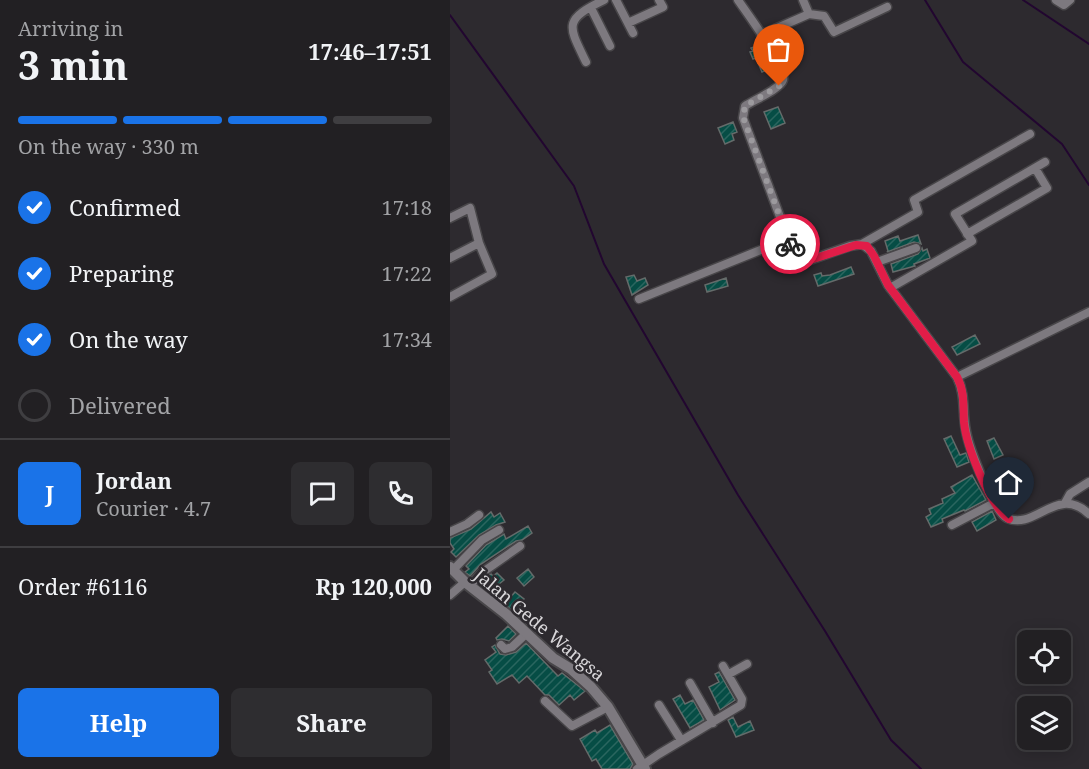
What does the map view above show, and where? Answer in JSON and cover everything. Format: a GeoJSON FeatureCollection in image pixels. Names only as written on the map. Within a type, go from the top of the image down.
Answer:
{"type":"FeatureCollection","features":[{"type":"Feature","properties":{"kind":"street"},"geometry":{"type":"LineString","coordinates":[[586,62],[572,34],[574,19],[604,0]]}},
{"type":"Feature","properties":{"kind":"street"},"geometry":{"type":"LineString","coordinates":[[616,0],[633,33]]}},
{"type":"Feature","properties":{"kind":"street"},"geometry":{"type":"LineString","coordinates":[[628,23],[663,7],[659,0]]}},
{"type":"Feature","properties":{"kind":"street"},"geometry":{"type":"LineString","coordinates":[[738,0],[778,61],[784,76],[779,86],[745,106],[743,117],[788,239],[799,261],[804,262],[862,244],[918,212],[914,200],[1030,134]]}},
{"type":"Feature","properties":{"kind":"street"},"geometry":{"type":"LineString","coordinates":[[803,0],[809,14]]}},
{"type":"Feature","properties":{"kind":"street"},"geometry":{"type":"LineString","coordinates":[[1056,0],[1064,6],[1070,0]]}},
{"type":"Feature","properties":{"kind":"street"},"geometry":{"type":"LineString","coordinates":[[761,35],[809,14],[824,16],[834,32],[888,7]]}},
{"type":"Feature","properties":{"kind":"street"},"geometry":{"type":"LineString","coordinates":[[591,8],[610,46]]}},
{"type":"Feature","properties":{"kind":"street"},"geometry":{"type":"LineString","coordinates":[[890,288],[972,241],[956,214],[1045,162]]}},
{"type":"Feature","properties":{"kind":"street"},"geometry":{"type":"LineString","coordinates":[[967,234],[1047,188],[1035,168]]}},
{"type":"Feature","properties":{"kind":"street"},"geometry":{"type":"LineString","coordinates":[[450,297],[492,274],[479,243],[470,208],[451,215]]}},
{"type":"Feature","properties":{"kind":"street"},"geometry":{"type":"LineString","coordinates":[[639,299],[670,288],[753,251],[788,239]]}},
{"type":"Feature","properties":{"kind":"street"},"geometry":{"type":"LineString","coordinates":[[450,258],[479,243]]}},
{"type":"Feature","properties":{"kind":"street"},"geometry":{"type":"LineString","coordinates":[[862,244],[871,251],[890,288],[957,377],[963,392],[966,434],[973,456],[994,503],[1003,515],[1015,520],[1024,519],[1065,503],[1077,505],[1089,513]]}},
{"type":"Feature","properties":{"kind":"street"},"geometry":{"type":"LineString","coordinates":[[877,262],[916,248]]}},
{"type":"Feature","properties":{"kind":"street"},"geometry":{"type":"LineString","coordinates":[[957,377],[1089,312]]}},
{"type":"Feature","properties":{"kind":"street"},"geometry":{"type":"LineString","coordinates":[[1065,503],[1070,494],[1089,482]]}},
{"type":"Feature","properties":{"kind":"street"},"geometry":{"type":"LineString","coordinates":[[952,525],[994,503]]}},
{"type":"Feature","properties":{"kind":"street"},"geometry":{"type":"LineString","coordinates":[[450,532],[467,524],[478,515]]}},
{"type":"Feature","properties":{"kind":"street"},"geometry":{"type":"LineString","coordinates":[[451,569],[482,540],[499,530]]}},
{"type":"Feature","properties":{"kind":"street"},"geometry":{"type":"LineString","coordinates":[[450,595],[520,546]]}},
{"type":"Feature","properties":{"kind":"street","name":"Jalan Gede Wangsa"},"geometry":{"type":"LineString","coordinates":[[451,569],[506,614],[553,658],[584,681],[608,707],[642,768]]}},
{"type":"Feature","properties":{"kind":"street"},"geometry":{"type":"LineString","coordinates":[[501,645],[509,649],[527,633]]}},
{"type":"Feature","properties":{"kind":"street"},"geometry":{"type":"LineString","coordinates":[[729,674],[747,664]]}},
{"type":"Feature","properties":{"kind":"street"},"geometry":{"type":"LineString","coordinates":[[642,768],[681,740],[713,723],[742,703],[742,699],[723,666]]}},
{"type":"Feature","properties":{"kind":"street"},"geometry":{"type":"LineString","coordinates":[[690,683],[713,723]]}},
{"type":"Feature","properties":{"kind":"street"},"geometry":{"type":"LineString","coordinates":[[545,701],[572,726],[608,707]]}},
{"type":"Feature","properties":{"kind":"street"},"geometry":{"type":"LineString","coordinates":[[659,705],[681,740]]}},
{"type":"Feature","properties":{"kind":"building"},"geometry":{"type":"Polygon","coordinates":[[[759,45],[765,61],[770,60],[774,67],[762,72],[756,58],[753,59],[750,52],[753,51],[751,48],[759,45]]]}},
{"type":"Feature","properties":{"kind":"building"},"geometry":{"type":"Polygon","coordinates":[[[778,107],[785,123],[771,129],[764,112],[778,107]]]}},
{"type":"Feature","properties":{"kind":"building"},"geometry":{"type":"Polygon","coordinates":[[[733,122],[737,132],[732,134],[734,140],[725,144],[718,128],[733,122]]]}},
{"type":"Feature","properties":{"kind":"building"},"geometry":{"type":"Polygon","coordinates":[[[918,235],[921,244],[914,242],[887,252],[885,241],[898,236],[900,241],[918,235]]]}},
{"type":"Feature","properties":{"kind":"building"},"geometry":{"type":"Polygon","coordinates":[[[922,248],[923,251],[927,249],[930,258],[914,264],[915,266],[893,272],[891,264],[918,254],[922,248]]]}},
{"type":"Feature","properties":{"kind":"building"},"geometry":{"type":"Polygon","coordinates":[[[851,267],[854,274],[818,286],[814,275],[821,273],[822,276],[830,275],[851,267]]]}},
{"type":"Feature","properties":{"kind":"building"},"geometry":{"type":"Polygon","coordinates":[[[634,275],[637,281],[645,278],[648,285],[632,295],[626,277],[634,275]]]}},
{"type":"Feature","properties":{"kind":"building"},"geometry":{"type":"Polygon","coordinates":[[[726,278],[728,286],[707,292],[705,285],[726,278]]]}},
{"type":"Feature","properties":{"kind":"building"},"geometry":{"type":"Polygon","coordinates":[[[975,335],[980,344],[957,355],[952,347],[975,335]]]}},
{"type":"Feature","properties":{"kind":"building"},"geometry":{"type":"Polygon","coordinates":[[[951,436],[960,455],[966,453],[969,462],[957,467],[944,439],[951,436]]]}},
{"type":"Feature","properties":{"kind":"building"},"geometry":{"type":"Polygon","coordinates":[[[994,438],[1003,455],[994,459],[987,441],[994,438]]]}},
{"type":"Feature","properties":{"kind":"building"},"geometry":{"type":"Polygon","coordinates":[[[972,475],[986,500],[942,519],[943,522],[931,527],[926,517],[931,514],[929,509],[943,503],[942,499],[955,493],[951,487],[972,475]]]}},
{"type":"Feature","properties":{"kind":"building"},"geometry":{"type":"Polygon","coordinates":[[[992,511],[996,520],[977,531],[972,522],[992,511]]]}},
{"type":"Feature","properties":{"kind":"building"},"geometry":{"type":"Polygon","coordinates":[[[491,512],[494,517],[500,513],[505,522],[479,535],[456,557],[451,552],[454,549],[450,538],[471,529],[491,512]]]}},
{"type":"Feature","properties":{"kind":"building"},"geometry":{"type":"Polygon","coordinates":[[[528,526],[532,533],[481,564],[470,576],[465,572],[469,569],[466,566],[486,545],[504,534],[506,539],[528,526]]]}},
{"type":"Feature","properties":{"kind":"building"},"geometry":{"type":"Polygon","coordinates":[[[528,569],[534,577],[524,586],[517,578],[528,569]]]}},
{"type":"Feature","properties":{"kind":"building"},"geometry":{"type":"Polygon","coordinates":[[[497,573],[504,580],[494,588],[508,600],[515,592],[524,599],[515,613],[483,586],[487,577],[497,573]]]}},
{"type":"Feature","properties":{"kind":"building"},"geometry":{"type":"Polygon","coordinates":[[[508,626],[516,634],[509,641],[497,640],[496,638],[508,626]]]}},
{"type":"Feature","properties":{"kind":"building"},"geometry":{"type":"Polygon","coordinates":[[[526,643],[558,676],[562,673],[585,691],[574,700],[570,695],[559,705],[549,695],[545,695],[527,676],[519,683],[512,675],[497,684],[485,660],[496,652],[492,647],[495,645],[500,654],[506,655],[516,652],[526,643]]]}},
{"type":"Feature","properties":{"kind":"building"},"geometry":{"type":"Polygon","coordinates":[[[719,672],[735,700],[720,710],[709,687],[719,682],[715,674],[719,672]]]}},
{"type":"Feature","properties":{"kind":"building"},"geometry":{"type":"Polygon","coordinates":[[[680,695],[685,704],[693,700],[704,720],[690,728],[673,699],[680,695]]]}},
{"type":"Feature","properties":{"kind":"building"},"geometry":{"type":"Polygon","coordinates":[[[733,717],[738,727],[750,721],[754,730],[736,737],[728,720],[733,717]]]}},
{"type":"Feature","properties":{"kind":"building"},"geometry":{"type":"Polygon","coordinates":[[[610,725],[633,764],[630,769],[602,769],[596,759],[592,761],[580,739],[595,730],[597,733],[610,725]]]}},
{"type":"Feature","properties":{"kind":"waterway"},"geometry":{"type":"LineString","coordinates":[[925,0],[963,62],[1062,144],[1089,185]]}},
{"type":"Feature","properties":{"kind":"waterway"},"geometry":{"type":"LineString","coordinates":[[1023,0],[1089,44]]}},
{"type":"Feature","properties":{"kind":"waterway"},"geometry":{"type":"LineString","coordinates":[[450,15],[574,186],[604,264],[738,495],[891,740],[921,769]]}},
{"type":"Feature","properties":{"kind":"way so far"},"geometry":{"type":"LineString","coordinates":[[779,86],[745,106],[743,117],[790,244]]}},
{"type":"Feature","properties":{"kind":"route"},"geometry":{"type":"LineString","coordinates":[[790,244],[795,256],[799,261],[804,262],[862,244],[871,251],[888,285],[957,377],[963,392],[964,422],[973,456],[994,503],[1009,519]]}}]}
